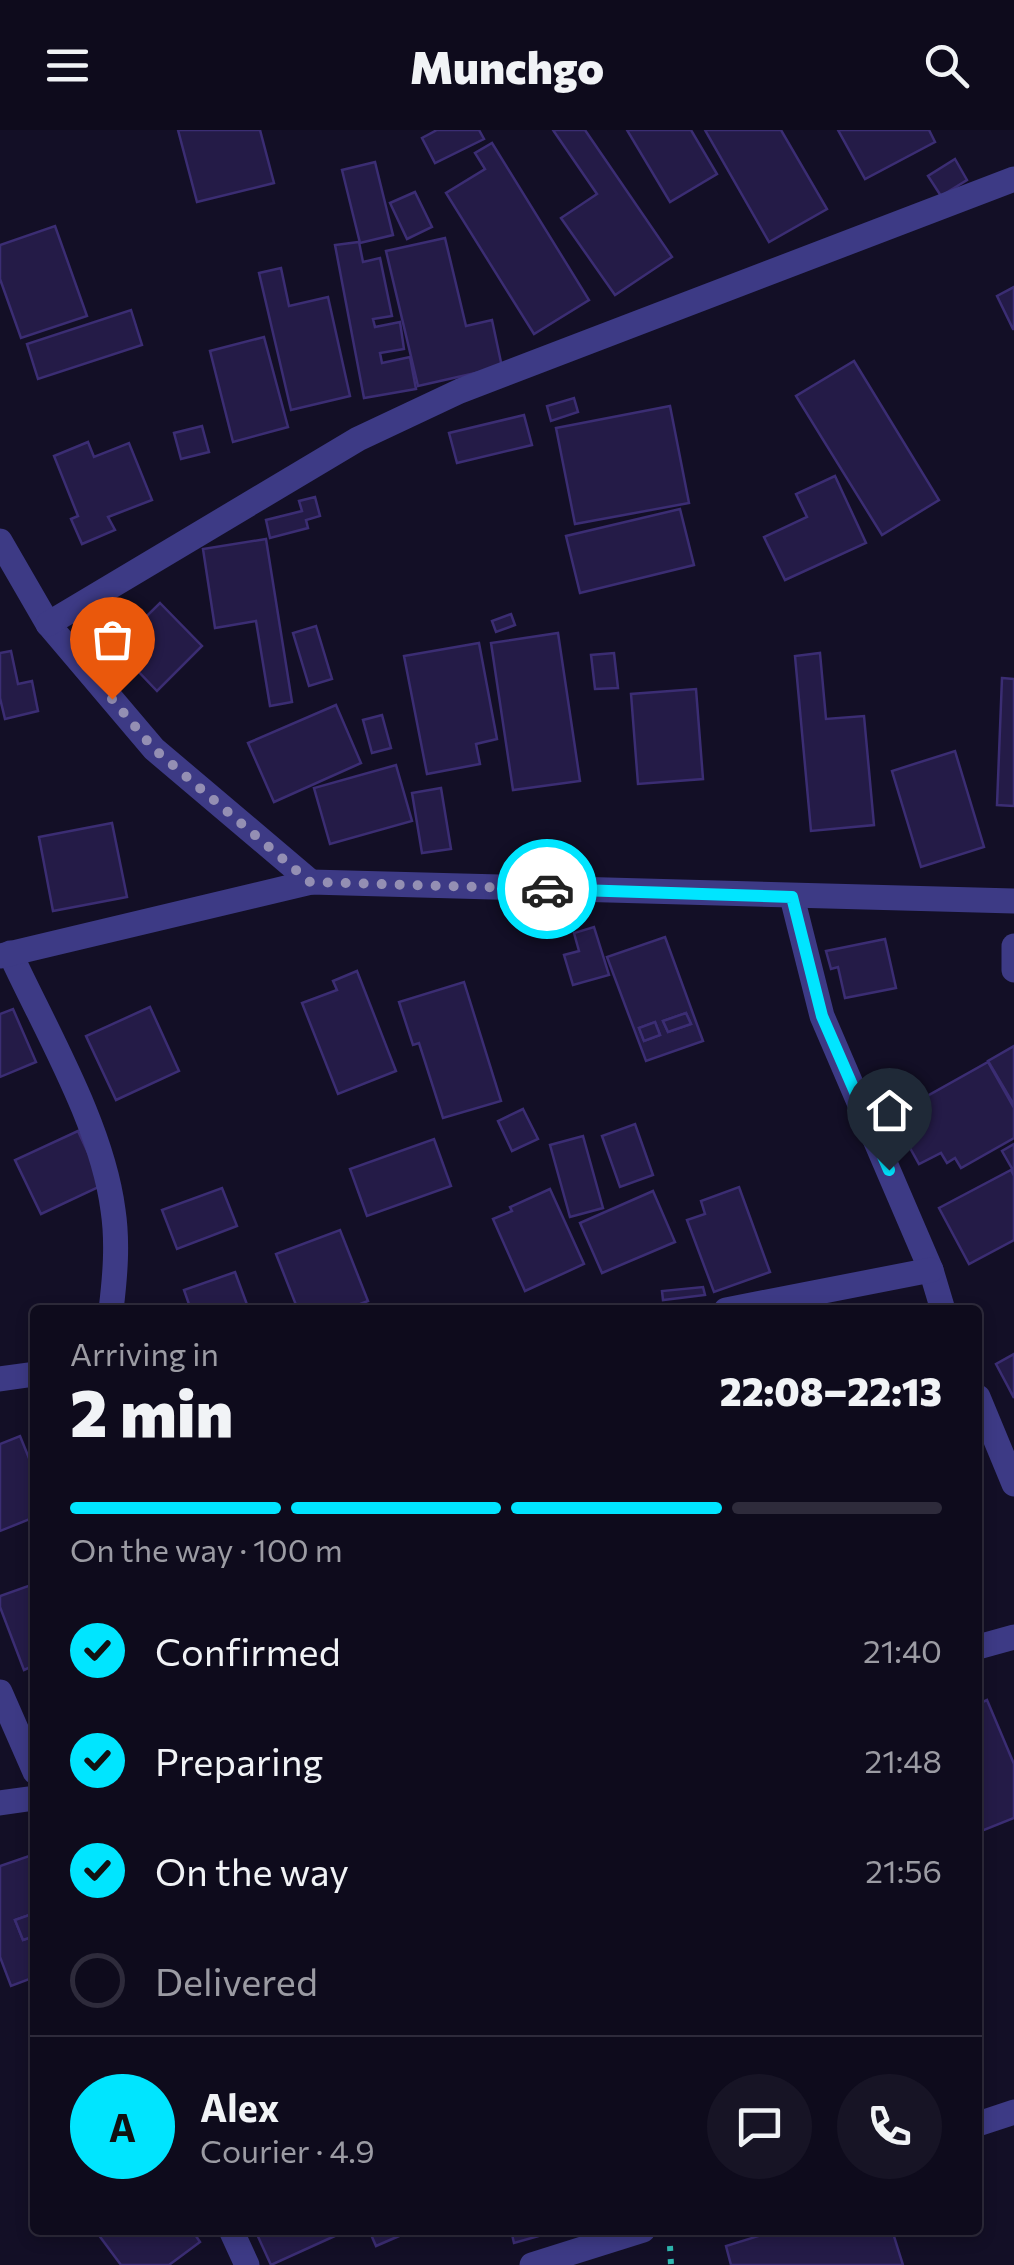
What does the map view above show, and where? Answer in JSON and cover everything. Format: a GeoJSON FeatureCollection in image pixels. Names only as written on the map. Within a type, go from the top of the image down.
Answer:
{"type":"FeatureCollection","features":[{"type":"Feature","properties":{"kind":"street"},"geometry":{"type":"LineString","coordinates":[[48,624],[358,439],[443,399],[1014,179]]}},
{"type":"Feature","properties":{"kind":"street"},"geometry":{"type":"LineString","coordinates":[[0,541],[48,624],[154,749],[310,882]]}},
{"type":"Feature","properties":{"kind":"street"},"geometry":{"type":"LineString","coordinates":[[111,1305],[116,1245],[113,1206],[96,1138],[5,954],[310,882],[1014,900]]}},
{"type":"Feature","properties":{"kind":"street"},"geometry":{"type":"LineString","coordinates":[[792,897],[822,1016],[942,1305]]}},
{"type":"Feature","properties":{"kind":"street"},"geometry":{"type":"LineString","coordinates":[[1014,946],[1014,970]]}},
{"type":"Feature","properties":{"kind":"street"},"geometry":{"type":"LineString","coordinates":[[752,1305],[931,1270]]}},
{"type":"Feature","properties":{"kind":"street"},"geometry":{"type":"LineString","coordinates":[[0,1378],[30,1375]]}},
{"type":"Feature","properties":{"kind":"street"},"geometry":{"type":"LineString","coordinates":[[982,1406],[1014,1484]]}},
{"type":"Feature","properties":{"kind":"street"},"geometry":{"type":"LineString","coordinates":[[982,1646],[1014,1637]]}},
{"type":"Feature","properties":{"kind":"street"},"geometry":{"type":"LineString","coordinates":[[0,1692],[30,1761]]}},
{"type":"Feature","properties":{"kind":"street"},"geometry":{"type":"LineString","coordinates":[[0,1802],[30,1799]]}},
{"type":"Feature","properties":{"kind":"street"},"geometry":{"type":"LineString","coordinates":[[982,2123],[1014,2112]]}},
{"type":"Feature","properties":{"kind":"street"},"geometry":{"type":"LineString","coordinates":[[234,2235],[247,2265]]}},
{"type":"Feature","properties":{"kind":"street"},"geometry":{"type":"LineString","coordinates":[[532,2265],[627,2235]]}},
{"type":"Feature","properties":{"kind":"building"},"geometry":{"type":"Polygon","coordinates":[[[178,130],[260,130],[274,183],[197,202],[178,130]]]}},
{"type":"Feature","properties":{"kind":"building"},"geometry":{"type":"Polygon","coordinates":[[[437,130],[479,130],[484,139],[435,163],[422,138],[437,130]]]}},
{"type":"Feature","properties":{"kind":"building"},"geometry":{"type":"Polygon","coordinates":[[[553,130],[585,130],[672,257],[615,295],[561,218],[597,194],[553,130]]]}},
{"type":"Feature","properties":{"kind":"building"},"geometry":{"type":"Polygon","coordinates":[[[627,130],[691,130],[717,174],[670,202],[627,130]]]}},
{"type":"Feature","properties":{"kind":"building"},"geometry":{"type":"Polygon","coordinates":[[[705,130],[781,130],[827,209],[769,242],[705,130]]]}},
{"type":"Feature","properties":{"kind":"building"},"geometry":{"type":"Polygon","coordinates":[[[838,130],[929,130],[935,142],[865,179],[838,130]]]}},
{"type":"Feature","properties":{"kind":"building"},"geometry":{"type":"Polygon","coordinates":[[[492,143],[589,300],[534,334],[446,193],[485,169],[475,153],[492,143]]]}},
{"type":"Feature","properties":{"kind":"building"},"geometry":{"type":"Polygon","coordinates":[[[955,159],[967,180],[941,196],[928,176],[955,159]]]}},
{"type":"Feature","properties":{"kind":"building"},"geometry":{"type":"Polygon","coordinates":[[[375,162],[393,235],[360,243],[342,170],[375,162]]]}},
{"type":"Feature","properties":{"kind":"building"},"geometry":{"type":"Polygon","coordinates":[[[415,192],[432,227],[407,239],[390,203],[415,192]]]}},
{"type":"Feature","properties":{"kind":"building"},"geometry":{"type":"Polygon","coordinates":[[[55,226],[87,316],[21,338],[0,279],[0,245],[55,226]]]}},
{"type":"Feature","properties":{"kind":"building"},"geometry":{"type":"Polygon","coordinates":[[[445,238],[466,326],[492,320],[502,367],[418,386],[386,251],[445,238]]]}},
{"type":"Feature","properties":{"kind":"building"},"geometry":{"type":"Polygon","coordinates":[[[359,242],[363,262],[380,258],[392,316],[373,319],[375,327],[400,322],[404,349],[380,353],[382,363],[410,357],[416,389],[364,398],[335,245],[359,242]]]}},
{"type":"Feature","properties":{"kind":"building"},"geometry":{"type":"Polygon","coordinates":[[[281,268],[289,306],[328,297],[350,396],[291,410],[259,273],[281,268]]]}},
{"type":"Feature","properties":{"kind":"building"},"geometry":{"type":"Polygon","coordinates":[[[1014,287],[1014,329],[1013,329],[997,296],[1014,287]]]}},
{"type":"Feature","properties":{"kind":"building"},"geometry":{"type":"Polygon","coordinates":[[[131,310],[142,345],[38,379],[27,344],[131,310]]]}},
{"type":"Feature","properties":{"kind":"building"},"geometry":{"type":"Polygon","coordinates":[[[264,337],[288,427],[233,442],[210,351],[264,337]]]}},
{"type":"Feature","properties":{"kind":"building"},"geometry":{"type":"Polygon","coordinates":[[[854,361],[939,500],[882,535],[796,396],[854,361]]]}},
{"type":"Feature","properties":{"kind":"building"},"geometry":{"type":"Polygon","coordinates":[[[574,398],[578,412],[551,421],[547,406],[574,398]]]}},
{"type":"Feature","properties":{"kind":"building"},"geometry":{"type":"Polygon","coordinates":[[[670,406],[689,503],[575,524],[556,428],[670,406]]]}},
{"type":"Feature","properties":{"kind":"building"},"geometry":{"type":"Polygon","coordinates":[[[524,415],[532,445],[457,463],[449,433],[524,415]]]}},
{"type":"Feature","properties":{"kind":"building"},"geometry":{"type":"Polygon","coordinates":[[[202,426],[209,452],[181,459],[174,433],[202,426]]]}},
{"type":"Feature","properties":{"kind":"building"},"geometry":{"type":"Polygon","coordinates":[[[88,442],[94,457],[129,443],[152,500],[108,517],[115,530],[82,544],[71,519],[78,516],[54,456],[88,442]]]}},
{"type":"Feature","properties":{"kind":"building"},"geometry":{"type":"Polygon","coordinates":[[[835,476],[866,543],[785,580],[764,537],[807,517],[796,494],[835,476]]]}},
{"type":"Feature","properties":{"kind":"building"},"geometry":{"type":"Polygon","coordinates":[[[315,497],[320,516],[306,520],[308,528],[270,538],[266,520],[302,511],[299,501],[315,497]]]}},
{"type":"Feature","properties":{"kind":"building"},"geometry":{"type":"Polygon","coordinates":[[[680,509],[694,565],[580,593],[566,536],[680,509]]]}},
{"type":"Feature","properties":{"kind":"building"},"geometry":{"type":"Polygon","coordinates":[[[266,539],[292,702],[270,706],[256,621],[215,628],[203,549],[266,539]]]}},
{"type":"Feature","properties":{"kind":"building"},"geometry":{"type":"Polygon","coordinates":[[[160,603],[202,646],[157,691],[115,647],[160,603]]]}},
{"type":"Feature","properties":{"kind":"building"},"geometry":{"type":"Polygon","coordinates":[[[511,614],[515,625],[496,632],[492,621],[511,614]]]}},
{"type":"Feature","properties":{"kind":"building"},"geometry":{"type":"Polygon","coordinates":[[[316,626],[332,679],[309,686],[293,633],[316,626]]]}},
{"type":"Feature","properties":{"kind":"building"},"geometry":{"type":"Polygon","coordinates":[[[558,633],[580,781],[513,790],[491,643],[558,633]]]}},
{"type":"Feature","properties":{"kind":"building"},"geometry":{"type":"Polygon","coordinates":[[[479,643],[497,739],[476,744],[480,764],[427,774],[404,656],[479,643]]]}},
{"type":"Feature","properties":{"kind":"building"},"geometry":{"type":"Polygon","coordinates":[[[11,651],[18,684],[32,681],[38,711],[5,719],[0,698],[0,653],[11,651]]]}},
{"type":"Feature","properties":{"kind":"building"},"geometry":{"type":"Polygon","coordinates":[[[614,653],[618,688],[595,689],[591,655],[614,653]]]}},
{"type":"Feature","properties":{"kind":"building"},"geometry":{"type":"Polygon","coordinates":[[[820,653],[826,719],[864,716],[874,825],[811,831],[795,656],[820,653]]]}},
{"type":"Feature","properties":{"kind":"building"},"geometry":{"type":"Polygon","coordinates":[[[1002,678],[1014,679],[1014,806],[997,805],[1002,678]]]}},
{"type":"Feature","properties":{"kind":"building"},"geometry":{"type":"Polygon","coordinates":[[[696,689],[703,779],[638,784],[631,694],[696,689]]]}},
{"type":"Feature","properties":{"kind":"building"},"geometry":{"type":"Polygon","coordinates":[[[336,705],[361,763],[274,802],[248,743],[336,705]]]}},
{"type":"Feature","properties":{"kind":"building"},"geometry":{"type":"Polygon","coordinates":[[[382,715],[391,748],[372,753],[363,720],[382,715]]]}},
{"type":"Feature","properties":{"kind":"building"},"geometry":{"type":"Polygon","coordinates":[[[955,751],[984,847],[921,867],[892,771],[955,751]]]}},
{"type":"Feature","properties":{"kind":"building"},"geometry":{"type":"Polygon","coordinates":[[[396,765],[412,821],[330,844],[314,788],[396,765]]]}},
{"type":"Feature","properties":{"kind":"building"},"geometry":{"type":"Polygon","coordinates":[[[441,788],[451,849],[422,853],[412,793],[441,788]]]}},
{"type":"Feature","properties":{"kind":"building"},"geometry":{"type":"Polygon","coordinates":[[[112,823],[127,897],[53,911],[39,837],[112,823]]]}},
{"type":"Feature","properties":{"kind":"building"},"geometry":{"type":"Polygon","coordinates":[[[594,927],[609,975],[573,985],[564,955],[579,951],[574,933],[594,927]]]}},
{"type":"Feature","properties":{"kind":"building"},"geometry":{"type":"Polygon","coordinates":[[[665,937],[703,1041],[646,1061],[607,957],[665,937]],[[686,1013],[663,1021],[668,1032],[691,1024],[686,1013]],[[655,1022],[639,1028],[644,1041],[660,1035],[655,1022]]]}},
{"type":"Feature","properties":{"kind":"building"},"geometry":{"type":"Polygon","coordinates":[[[885,939],[896,988],[845,998],[838,967],[831,969],[826,951],[885,939]]]}},
{"type":"Feature","properties":{"kind":"building"},"geometry":{"type":"Polygon","coordinates":[[[357,971],[396,1071],[338,1094],[302,1003],[337,990],[333,981],[357,971]]]}},
{"type":"Feature","properties":{"kind":"building"},"geometry":{"type":"Polygon","coordinates":[[[464,982],[501,1101],[443,1118],[419,1043],[413,1045],[399,1002],[464,982]]]}},
{"type":"Feature","properties":{"kind":"building"},"geometry":{"type":"Polygon","coordinates":[[[150,1007],[179,1071],[116,1100],[86,1036],[150,1007]]]}},
{"type":"Feature","properties":{"kind":"building"},"geometry":{"type":"Polygon","coordinates":[[[13,1009],[36,1062],[0,1077],[0,1014],[13,1009]]]}},
{"type":"Feature","properties":{"kind":"building"},"geometry":{"type":"Polygon","coordinates":[[[686,1013],[691,1024],[668,1032],[663,1021],[686,1013]]]}},
{"type":"Feature","properties":{"kind":"building"},"geometry":{"type":"Polygon","coordinates":[[[655,1022],[660,1035],[644,1041],[639,1028],[655,1022]]]}},
{"type":"Feature","properties":{"kind":"building"},"geometry":{"type":"Polygon","coordinates":[[[1014,1046],[1014,1105],[988,1061],[1014,1046]]]}},
{"type":"Feature","properties":{"kind":"building"},"geometry":{"type":"Polygon","coordinates":[[[988,1062],[1014,1108],[1014,1138],[961,1168],[955,1158],[947,1163],[941,1153],[919,1164],[890,1112],[906,1103],[911,1111],[925,1103],[922,1099],[988,1062]]]}},
{"type":"Feature","properties":{"kind":"building"},"geometry":{"type":"Polygon","coordinates":[[[523,1109],[538,1139],[512,1151],[498,1121],[523,1109]]]}},
{"type":"Feature","properties":{"kind":"building"},"geometry":{"type":"Polygon","coordinates":[[[635,1124],[653,1175],[620,1187],[602,1136],[635,1124]]]}},
{"type":"Feature","properties":{"kind":"building"},"geometry":{"type":"Polygon","coordinates":[[[78,1131],[103,1185],[41,1214],[15,1160],[78,1131]]]}},
{"type":"Feature","properties":{"kind":"building"},"geometry":{"type":"Polygon","coordinates":[[[583,1136],[603,1208],[570,1217],[550,1145],[583,1136]]]}},
{"type":"Feature","properties":{"kind":"building"},"geometry":{"type":"Polygon","coordinates":[[[434,1139],[451,1186],[367,1216],[350,1169],[434,1139]]]}},
{"type":"Feature","properties":{"kind":"building"},"geometry":{"type":"Polygon","coordinates":[[[1014,1144],[1014,1172],[1002,1151],[1014,1144]]]}},
{"type":"Feature","properties":{"kind":"building"},"geometry":{"type":"Polygon","coordinates":[[[1011,1170],[1014,1240],[969,1264],[939,1208],[1011,1170]]]}},
{"type":"Feature","properties":{"kind":"building"},"geometry":{"type":"Polygon","coordinates":[[[739,1187],[770,1272],[714,1292],[687,1220],[705,1214],[701,1201],[739,1187]]]}},
{"type":"Feature","properties":{"kind":"building"},"geometry":{"type":"Polygon","coordinates":[[[222,1188],[237,1226],[177,1249],[162,1210],[222,1188]]]}},
{"type":"Feature","properties":{"kind":"building"},"geometry":{"type":"Polygon","coordinates":[[[550,1189],[584,1264],[525,1291],[493,1219],[550,1189]]]}},
{"type":"Feature","properties":{"kind":"building"},"geometry":{"type":"Polygon","coordinates":[[[653,1191],[675,1242],[602,1273],[580,1223],[653,1191]]]}},
{"type":"Feature","properties":{"kind":"building"},"geometry":{"type":"Polygon","coordinates":[[[340,1230],[368,1301],[358,1305],[296,1305],[276,1254],[340,1230]]]}},
{"type":"Feature","properties":{"kind":"building"},"geometry":{"type":"Polygon","coordinates":[[[235,1272],[247,1305],[189,1305],[184,1290],[235,1272]]]}},
{"type":"Feature","properties":{"kind":"building"},"geometry":{"type":"Polygon","coordinates":[[[703,1287],[705,1295],[663,1300],[662,1291],[703,1287]]]}},
{"type":"Feature","properties":{"kind":"building"},"geometry":{"type":"Polygon","coordinates":[[[1014,1354],[1014,1398],[996,1364],[1014,1354]]]}},
{"type":"Feature","properties":{"kind":"building"},"geometry":{"type":"Polygon","coordinates":[[[20,1436],[30,1461],[30,1519],[0,1531],[0,1444],[20,1436]]]}},
{"type":"Feature","properties":{"kind":"building"},"geometry":{"type":"Polygon","coordinates":[[[30,1585],[30,1667],[24,1670],[0,1607],[0,1596],[30,1585]]]}},
{"type":"Feature","properties":{"kind":"building"},"geometry":{"type":"Polygon","coordinates":[[[987,1700],[1014,1764],[1014,1818],[982,1831],[982,1702],[987,1700]]]}},
{"type":"Feature","properties":{"kind":"building"},"geometry":{"type":"Polygon","coordinates":[[[30,1856],[30,1915],[15,1920],[23,1940],[30,1938],[30,1979],[11,1986],[0,1957],[0,1866],[30,1856]]]}},
{"type":"Feature","properties":{"kind":"building"},"geometry":{"type":"Polygon","coordinates":[[[30,1915],[30,1938],[23,1940],[15,1920],[30,1915]]]}},
{"type":"Feature","properties":{"kind":"building"},"geometry":{"type":"Polygon","coordinates":[[[99,2235],[195,2235],[200,2242],[169,2265],[121,2265],[99,2235]]]}},
{"type":"Feature","properties":{"kind":"building"},"geometry":{"type":"Polygon","coordinates":[[[257,2235],[337,2235],[271,2265],[257,2235]]]}},
{"type":"Feature","properties":{"kind":"building"},"geometry":{"type":"Polygon","coordinates":[[[371,2235],[401,2235],[376,2246],[371,2235]]]}},
{"type":"Feature","properties":{"kind":"building"},"geometry":{"type":"Polygon","coordinates":[[[512,2235],[542,2235],[514,2243],[512,2235]]]}},
{"type":"Feature","properties":{"kind":"building"},"geometry":{"type":"Polygon","coordinates":[[[762,2235],[894,2235],[903,2265],[731,2265],[726,2246],[762,2235]]]}},
{"type":"Feature","properties":{"kind":"way so far"},"geometry":{"type":"LineString","coordinates":[[112,699],[154,749],[310,882],[547,889]]}},
{"type":"Feature","properties":{"kind":"route"},"geometry":{"type":"LineString","coordinates":[[547,889],[792,897],[822,1016],[889,1170]]}}]}
